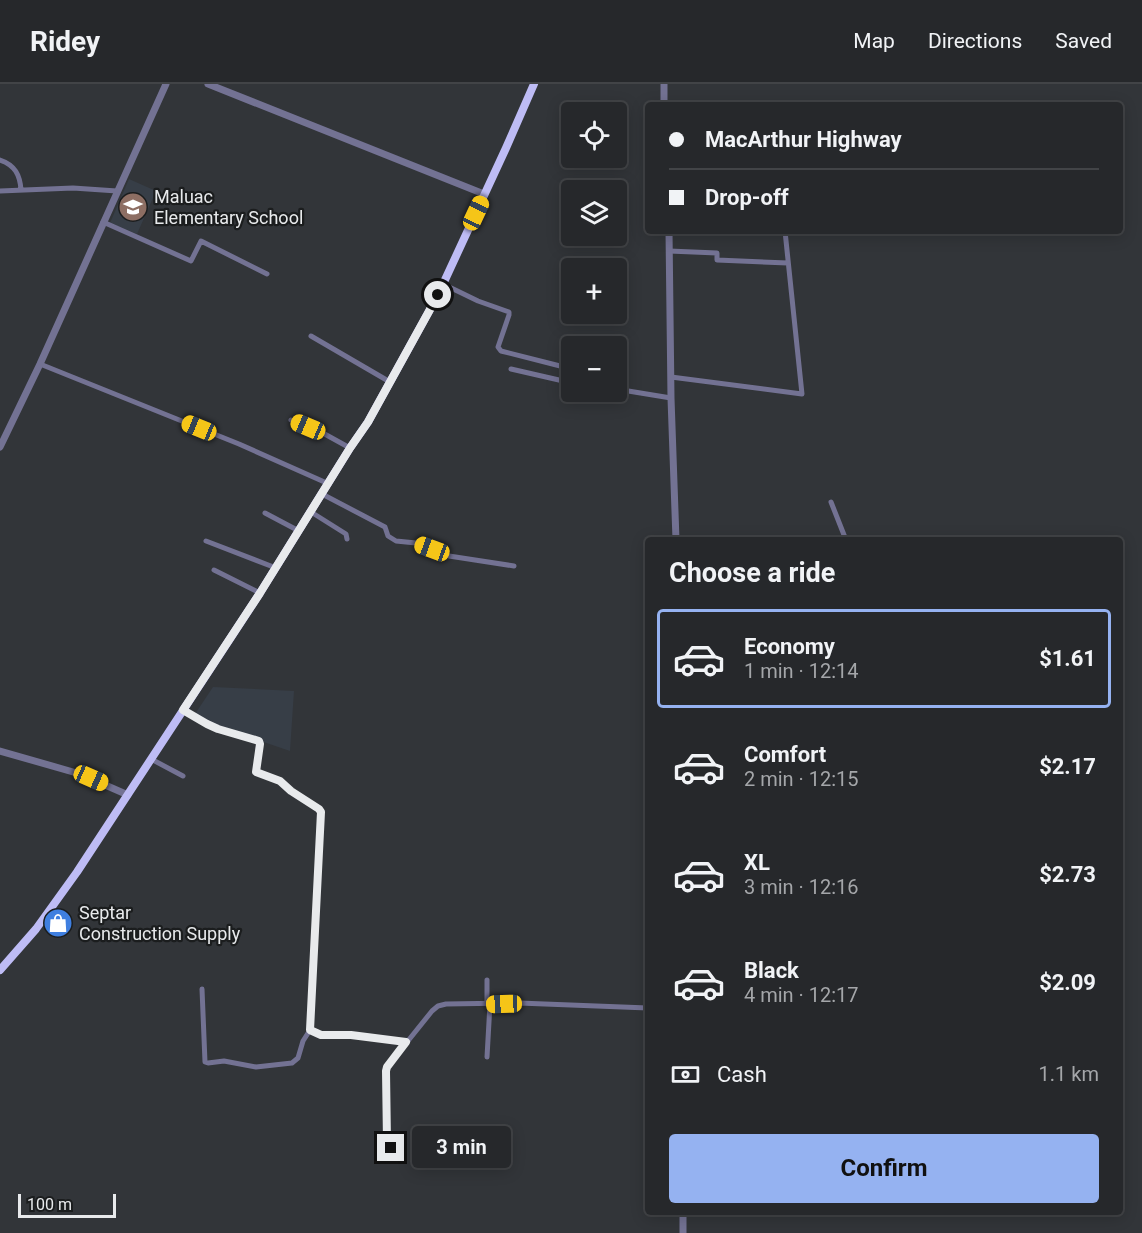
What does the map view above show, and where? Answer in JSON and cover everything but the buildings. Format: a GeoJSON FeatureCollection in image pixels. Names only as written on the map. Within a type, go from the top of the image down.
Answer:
{"type":"FeatureCollection","features":[{"type":"Feature","properties":{"kind":"highway"},"geometry":{"type":"LineString","coordinates":[[0,970],[48,913],[128,795],[368,422],[443,284],[534,84]]}},
{"type":"Feature","properties":{"kind":"street"},"geometry":{"type":"LineString","coordinates":[[0,447],[40,364],[166,84]]}},
{"type":"Feature","properties":{"kind":"street"},"geometry":{"type":"LineString","coordinates":[[208,84],[484,194]]}},
{"type":"Feature","properties":{"kind":"street"},"geometry":{"type":"LineString","coordinates":[[664,84],[664,102]]}},
{"type":"Feature","properties":{"kind":"street"},"geometry":{"type":"LineString","coordinates":[[0,160],[14,168],[20,179],[21,190]]}},
{"type":"Feature","properties":{"kind":"street"},"geometry":{"type":"LineString","coordinates":[[0,191],[73,188],[117,191]]}},
{"type":"Feature","properties":{"kind":"street"},"geometry":{"type":"LineString","coordinates":[[103,222],[191,261],[201,241],[267,274]]}},
{"type":"Feature","properties":{"kind":"street"},"geometry":{"type":"LineString","coordinates":[[669,234],[676,537]]}},
{"type":"Feature","properties":{"kind":"street"},"geometry":{"type":"LineString","coordinates":[[671,377],[802,394],[785,234]]}},
{"type":"Feature","properties":{"kind":"street"},"geometry":{"type":"LineString","coordinates":[[669,251],[717,253],[717,260],[788,263]]}},
{"type":"Feature","properties":{"kind":"street"},"geometry":{"type":"LineString","coordinates":[[443,284],[478,301],[509,312],[498,347],[501,351],[561,366]]}},
{"type":"Feature","properties":{"kind":"street"},"geometry":{"type":"LineString","coordinates":[[311,336],[390,382]]}},
{"type":"Feature","properties":{"kind":"street"},"geometry":{"type":"LineString","coordinates":[[40,364],[239,444],[328,484]]}},
{"type":"Feature","properties":{"kind":"street"},"geometry":{"type":"LineString","coordinates":[[511,369],[561,380]]}},
{"type":"Feature","properties":{"kind":"street"},"geometry":{"type":"LineString","coordinates":[[627,391],[671,398]]}},
{"type":"Feature","properties":{"kind":"street"},"geometry":{"type":"LineString","coordinates":[[291,420],[321,432],[350,448]]}},
{"type":"Feature","properties":{"kind":"street"},"geometry":{"type":"LineString","coordinates":[[322,494],[384,527],[391,539],[416,543],[449,556],[514,566]]}},
{"type":"Feature","properties":{"kind":"street"},"geometry":{"type":"LineString","coordinates":[[831,502],[845,537]]}},
{"type":"Feature","properties":{"kind":"street"},"geometry":{"type":"LineString","coordinates":[[311,512],[346,534],[346,538]]}},
{"type":"Feature","properties":{"kind":"street"},"geometry":{"type":"LineString","coordinates":[[265,513],[299,531]]}},
{"type":"Feature","properties":{"kind":"street"},"geometry":{"type":"LineString","coordinates":[[206,541],[276,568]]}},
{"type":"Feature","properties":{"kind":"street"},"geometry":{"type":"LineString","coordinates":[[214,570],[260,593]]}},
{"type":"Feature","properties":{"kind":"street"},"geometry":{"type":"LineString","coordinates":[[183,710],[218,729],[259,741],[256,772],[280,781],[321,812],[310,1030],[303,1041],[298,1058],[292,1064],[256,1067],[229,1062],[205,1062],[202,989]]}},
{"type":"Feature","properties":{"kind":"street"},"geometry":{"type":"LineString","coordinates":[[0,751],[80,774],[128,795]]}},
{"type":"Feature","properties":{"kind":"street"},"geometry":{"type":"LineString","coordinates":[[151,759],[183,776]]}},
{"type":"Feature","properties":{"kind":"street"},"geometry":{"type":"LineString","coordinates":[[487,1057],[488,980]]}},
{"type":"Feature","properties":{"kind":"street"},"geometry":{"type":"LineString","coordinates":[[399,1150],[391,1148],[387,1142],[387,1067],[438,1006],[519,1003],[645,1008]]}},
{"type":"Feature","properties":{"kind":"street"},"geometry":{"type":"LineString","coordinates":[[310,1030],[321,1035],[351,1035],[406,1042]]}},
{"type":"Feature","properties":{"kind":"street"},"geometry":{"type":"LineString","coordinates":[[683,1215],[683,1233]]}},
{"type":"Feature","properties":{"kind":"shaded area","name":"Maluac Elementary School"},"geometry":{"type":"Polygon","coordinates":[[[129,179],[156,191],[137,234],[110,223],[129,179]]]}},
{"type":"Feature","properties":{"kind":"shaded area"},"geometry":{"type":"Polygon","coordinates":[[[213,687],[294,691],[290,751],[208,723],[195,714],[213,687]]]}},
{"type":"Feature","properties":{"kind":"place","name":"Maluac Elementary School"},"geometry":{"type":"Point","coordinates":[133,207]}},
{"type":"Feature","properties":{"kind":"place","name":"Septar Construction Supply"},"geometry":{"type":"Point","coordinates":[58,923]}},
{"type":"Feature","properties":{"kind":"route"},"geometry":{"type":"LineString","coordinates":[[391,1148],[387,1142],[386,1071],[406,1042],[351,1035],[321,1035],[310,1030],[321,812],[280,781],[256,772],[259,741],[218,729],[183,710],[368,422],[438,295]]}}]}
